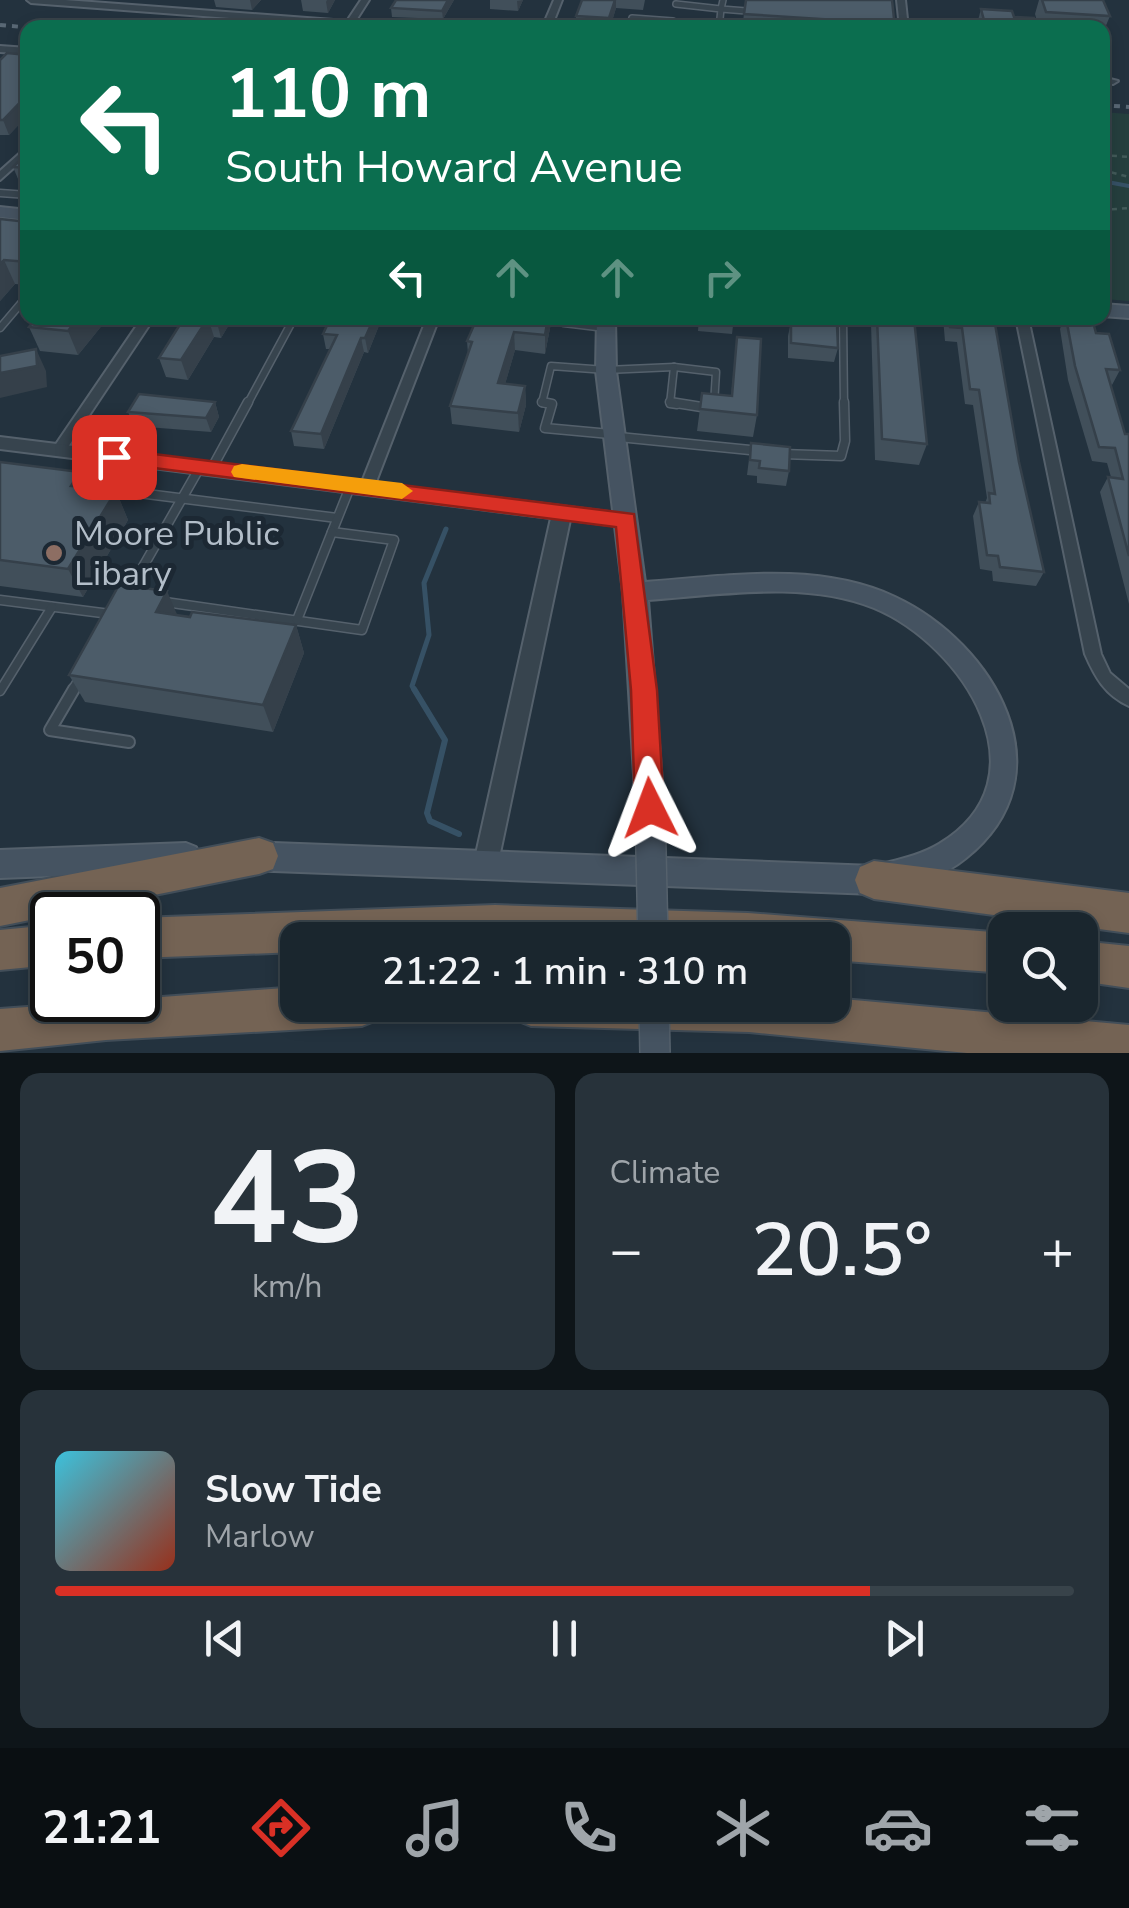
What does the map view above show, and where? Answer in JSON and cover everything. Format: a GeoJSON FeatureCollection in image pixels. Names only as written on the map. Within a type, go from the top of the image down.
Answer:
{"type":"FeatureCollection","features":[{"type":"Feature","properties":{"kind":"highway"},"geometry":{"type":"LineString","coordinates":[[0,907],[260,856]]}},
{"type":"Feature","properties":{"kind":"highway"},"geometry":{"type":"LineString","coordinates":[[874,880],[1129,913]]}},
{"type":"Feature","properties":{"kind":"highway"},"geometry":{"type":"LineString","coordinates":[[160,937],[495,924],[748,932],[988,953]]}},
{"type":"Feature","properties":{"kind":"highway"},"geometry":{"type":"LineString","coordinates":[[0,950],[30,947]]}},
{"type":"Feature","properties":{"kind":"highway"},"geometry":{"type":"LineString","coordinates":[[1098,964],[1129,967]]}},
{"type":"Feature","properties":{"kind":"highway"},"geometry":{"type":"LineString","coordinates":[[0,1030],[106,1018],[280,1009]]}},
{"type":"Feature","properties":{"kind":"highway"},"geometry":{"type":"LineString","coordinates":[[850,1021],[1129,1047]]}},
{"type":"Feature","properties":{"kind":"main road"},"geometry":{"type":"LineString","coordinates":[[606,325],[606,370],[635,592],[650,808],[653,922]]}},
{"type":"Feature","properties":{"kind":"main road"},"geometry":{"type":"LineString","coordinates":[[0,864],[260,856],[874,880],[922,867],[960,847],[988,817],[1004,763],[998,720],[965,659],[928,625],[882,601],[806,586],[635,592]]}},
{"type":"Feature","properties":{"kind":"main road"},"geometry":{"type":"LineString","coordinates":[[654,1022],[655,1053]]}},
{"type":"Feature","properties":{"kind":"street"},"geometry":{"type":"LineString","coordinates":[[30,0],[296,20]]}},
{"type":"Feature","properties":{"kind":"street"},"geometry":{"type":"LineString","coordinates":[[164,10],[174,0]]}},
{"type":"Feature","properties":{"kind":"street"},"geometry":{"type":"LineString","coordinates":[[0,177],[20,157]]}},
{"type":"Feature","properties":{"kind":"street"},"geometry":{"type":"LineString","coordinates":[[59,450],[143,325]]}},
{"type":"Feature","properties":{"kind":"street"},"geometry":{"type":"LineString","coordinates":[[359,486],[430,325]]}},
{"type":"Feature","properties":{"kind":"street"},"geometry":{"type":"LineString","coordinates":[[1023,325],[1093,654],[1121,694]]}},
{"type":"Feature","properties":{"kind":"street"},"geometry":{"type":"LineString","coordinates":[[0,443],[626,520]]}},
{"type":"Feature","properties":{"kind":"street"},"geometry":{"type":"LineString","coordinates":[[487,863],[562,513]]}},
{"type":"Feature","properties":{"kind":"lane"},"geometry":{"type":"LineString","coordinates":[[720,20],[724,0]]}},
{"type":"Feature","properties":{"kind":"lane"},"geometry":{"type":"LineString","coordinates":[[676,4],[759,12],[761,0]]}},
{"type":"Feature","properties":{"kind":"lane"},"geometry":{"type":"LineString","coordinates":[[631,20],[659,20]]}},
{"type":"Feature","properties":{"kind":"lane"},"geometry":{"type":"LineString","coordinates":[[10,59],[20,53]]}},
{"type":"Feature","properties":{"kind":"lane"},"geometry":{"type":"LineString","coordinates":[[0,328],[20,304]]}},
{"type":"Feature","properties":{"kind":"lane"},"geometry":{"type":"LineString","coordinates":[[106,632],[182,498],[206,467],[290,325]]}},
{"type":"Feature","properties":{"kind":"lane"},"geometry":{"type":"LineString","coordinates":[[674,368],[670,404],[714,410],[716,372],[674,368],[606,370],[551,366],[542,403],[552,404],[546,428],[814,457],[841,456],[843,325]]}},
{"type":"Feature","properties":{"kind":"lane"},"geometry":{"type":"LineString","coordinates":[[142,460],[123,491],[338,518]]}},
{"type":"Feature","properties":{"kind":"lane"},"geometry":{"type":"LineString","coordinates":[[297,620],[338,518],[359,486]]}},
{"type":"Feature","properties":{"kind":"lane"},"geometry":{"type":"LineString","coordinates":[[126,596],[362,630],[394,540],[332,532]]}},
{"type":"Feature","properties":{"kind":"lane"},"geometry":{"type":"LineString","coordinates":[[0,600],[115,615]]}},
{"type":"Feature","properties":{"kind":"lane"},"geometry":{"type":"LineString","coordinates":[[0,690],[52,607]]}},
{"type":"Feature","properties":{"kind":"lane"},"geometry":{"type":"LineString","coordinates":[[87,664],[50,730],[129,742]]}},
{"type":"Feature","properties":{"kind":"path"},"geometry":{"type":"LineString","coordinates":[[1110,155],[1129,159]]}},
{"type":"Feature","properties":{"kind":"green space"},"geometry":{"type":"Polygon","coordinates":[[[1110,113],[1129,114],[1129,301],[1110,300],[1110,113]]]}},
{"type":"Feature","properties":{"kind":"building"},"geometry":{"type":"Polygon","coordinates":[[[396,0],[448,0],[442,11],[391,8],[396,0]]]}},
{"type":"Feature","properties":{"kind":"building"},"geometry":{"type":"Polygon","coordinates":[[[582,0],[615,0],[609,18],[576,16],[582,0]]]}},
{"type":"Feature","properties":{"kind":"building"},"geometry":{"type":"Polygon","coordinates":[[[746,0],[892,0],[894,20],[835,20],[744,14],[746,0]]]}},
{"type":"Feature","properties":{"kind":"building"},"geometry":{"type":"Polygon","coordinates":[[[1042,0],[1103,0],[1110,16],[1046,12],[1042,0]]]}},
{"type":"Feature","properties":{"kind":"building"},"geometry":{"type":"Polygon","coordinates":[[[981,9],[1012,11],[1014,17],[1034,20],[984,20],[981,9]]]}},
{"type":"Feature","properties":{"kind":"building"},"geometry":{"type":"Polygon","coordinates":[[[7,53],[20,54],[20,102],[3,120],[0,120],[0,60],[7,53]]]}},
{"type":"Feature","properties":{"kind":"building"},"geometry":{"type":"Polygon","coordinates":[[[0,219],[20,221],[20,261],[4,260],[0,264],[0,219]]]}},
{"type":"Feature","properties":{"kind":"building"},"geometry":{"type":"Polygon","coordinates":[[[31,325],[73,325],[68,331],[31,325]]]}},
{"type":"Feature","properties":{"kind":"building"},"geometry":{"type":"Polygon","coordinates":[[[180,325],[204,325],[181,360],[159,358],[180,325]]]}},
{"type":"Feature","properties":{"kind":"building"},"geometry":{"type":"Polygon","coordinates":[[[327,325],[371,325],[365,338],[361,338],[321,434],[291,431],[337,335],[323,334],[327,325]]]}},
{"type":"Feature","properties":{"kind":"building"},"geometry":{"type":"Polygon","coordinates":[[[474,325],[547,325],[545,335],[514,332],[498,383],[525,386],[518,413],[450,406],[472,342],[467,341],[474,325]]]}},
{"type":"Feature","properties":{"kind":"building"},"geometry":{"type":"Polygon","coordinates":[[[791,325],[837,325],[838,348],[791,343],[791,325]]]}},
{"type":"Feature","properties":{"kind":"building"},"geometry":{"type":"Polygon","coordinates":[[[877,325],[915,325],[927,444],[882,439],[877,325]]]}},
{"type":"Feature","properties":{"kind":"building"},"geometry":{"type":"Polygon","coordinates":[[[995,325],[1019,462],[1044,572],[1000,567],[998,556],[987,555],[979,502],[990,503],[989,493],[995,494],[979,390],[970,389],[962,328],[950,327],[995,325]]]}},
{"type":"Feature","properties":{"kind":"building"},"geometry":{"type":"Polygon","coordinates":[[[1067,325],[1094,325],[1096,333],[1109,334],[1120,370],[1106,369],[1125,434],[1129,434],[1129,556],[1108,477],[1123,479],[1115,448],[1099,447],[1067,325]]]}},
{"type":"Feature","properties":{"kind":"building"},"geometry":{"type":"Polygon","coordinates":[[[737,337],[761,339],[757,415],[700,409],[702,393],[732,396],[737,337]]]}},
{"type":"Feature","properties":{"kind":"building"},"geometry":{"type":"Polygon","coordinates":[[[36,349],[37,366],[0,373],[0,356],[36,349]]]}},
{"type":"Feature","properties":{"kind":"building"},"geometry":{"type":"Polygon","coordinates":[[[139,394],[215,402],[206,418],[128,412],[139,394]]]}},
{"type":"Feature","properties":{"kind":"building"},"geometry":{"type":"Polygon","coordinates":[[[751,443],[790,447],[789,471],[759,468],[760,461],[750,460],[751,443]]]}},
{"type":"Feature","properties":{"kind":"building","name":"Moore Public Libary"},"geometry":{"type":"Polygon","coordinates":[[[0,462],[80,472],[71,486],[116,491],[68,569],[0,560],[0,462]]]}},
{"type":"Feature","properties":{"kind":"building"},"geometry":{"type":"Polygon","coordinates":[[[119,585],[167,591],[156,612],[190,617],[192,612],[296,625],[263,705],[69,675],[119,585]]]}},
{"type":"Feature","properties":{"kind":"waterway"},"geometry":{"type":"LineString","coordinates":[[1110,182],[1129,186]]}},
{"type":"Feature","properties":{"kind":"waterway"},"geometry":{"type":"LineString","coordinates":[[415,691],[412,686],[429,635],[424,583],[446,529]]}},
{"type":"Feature","properties":{"kind":"waterway"},"geometry":{"type":"LineString","coordinates":[[414,689],[445,740],[427,813],[430,821],[459,834]]}},
{"type":"Feature","properties":{"kind":"railway"},"geometry":{"type":"LineString","coordinates":[[0,25],[20,27]]}},
{"type":"Feature","properties":{"kind":"railway"},"geometry":{"type":"LineString","coordinates":[[1110,106],[1129,107]]}},
{"type":"Feature","properties":{"kind":"slow traffic"},"geometry":{"type":"LineString","coordinates":[[242,472],[402,491]]}},
{"type":"Feature","properties":{"kind":"place","name":"Moore Public Libary"},"geometry":{"type":"Point","coordinates":[54,553]}},
{"type":"Feature","properties":{"kind":"route"},"geometry":{"type":"LineString","coordinates":[[114,457],[626,520],[644,690],[650,808]]}}]}
